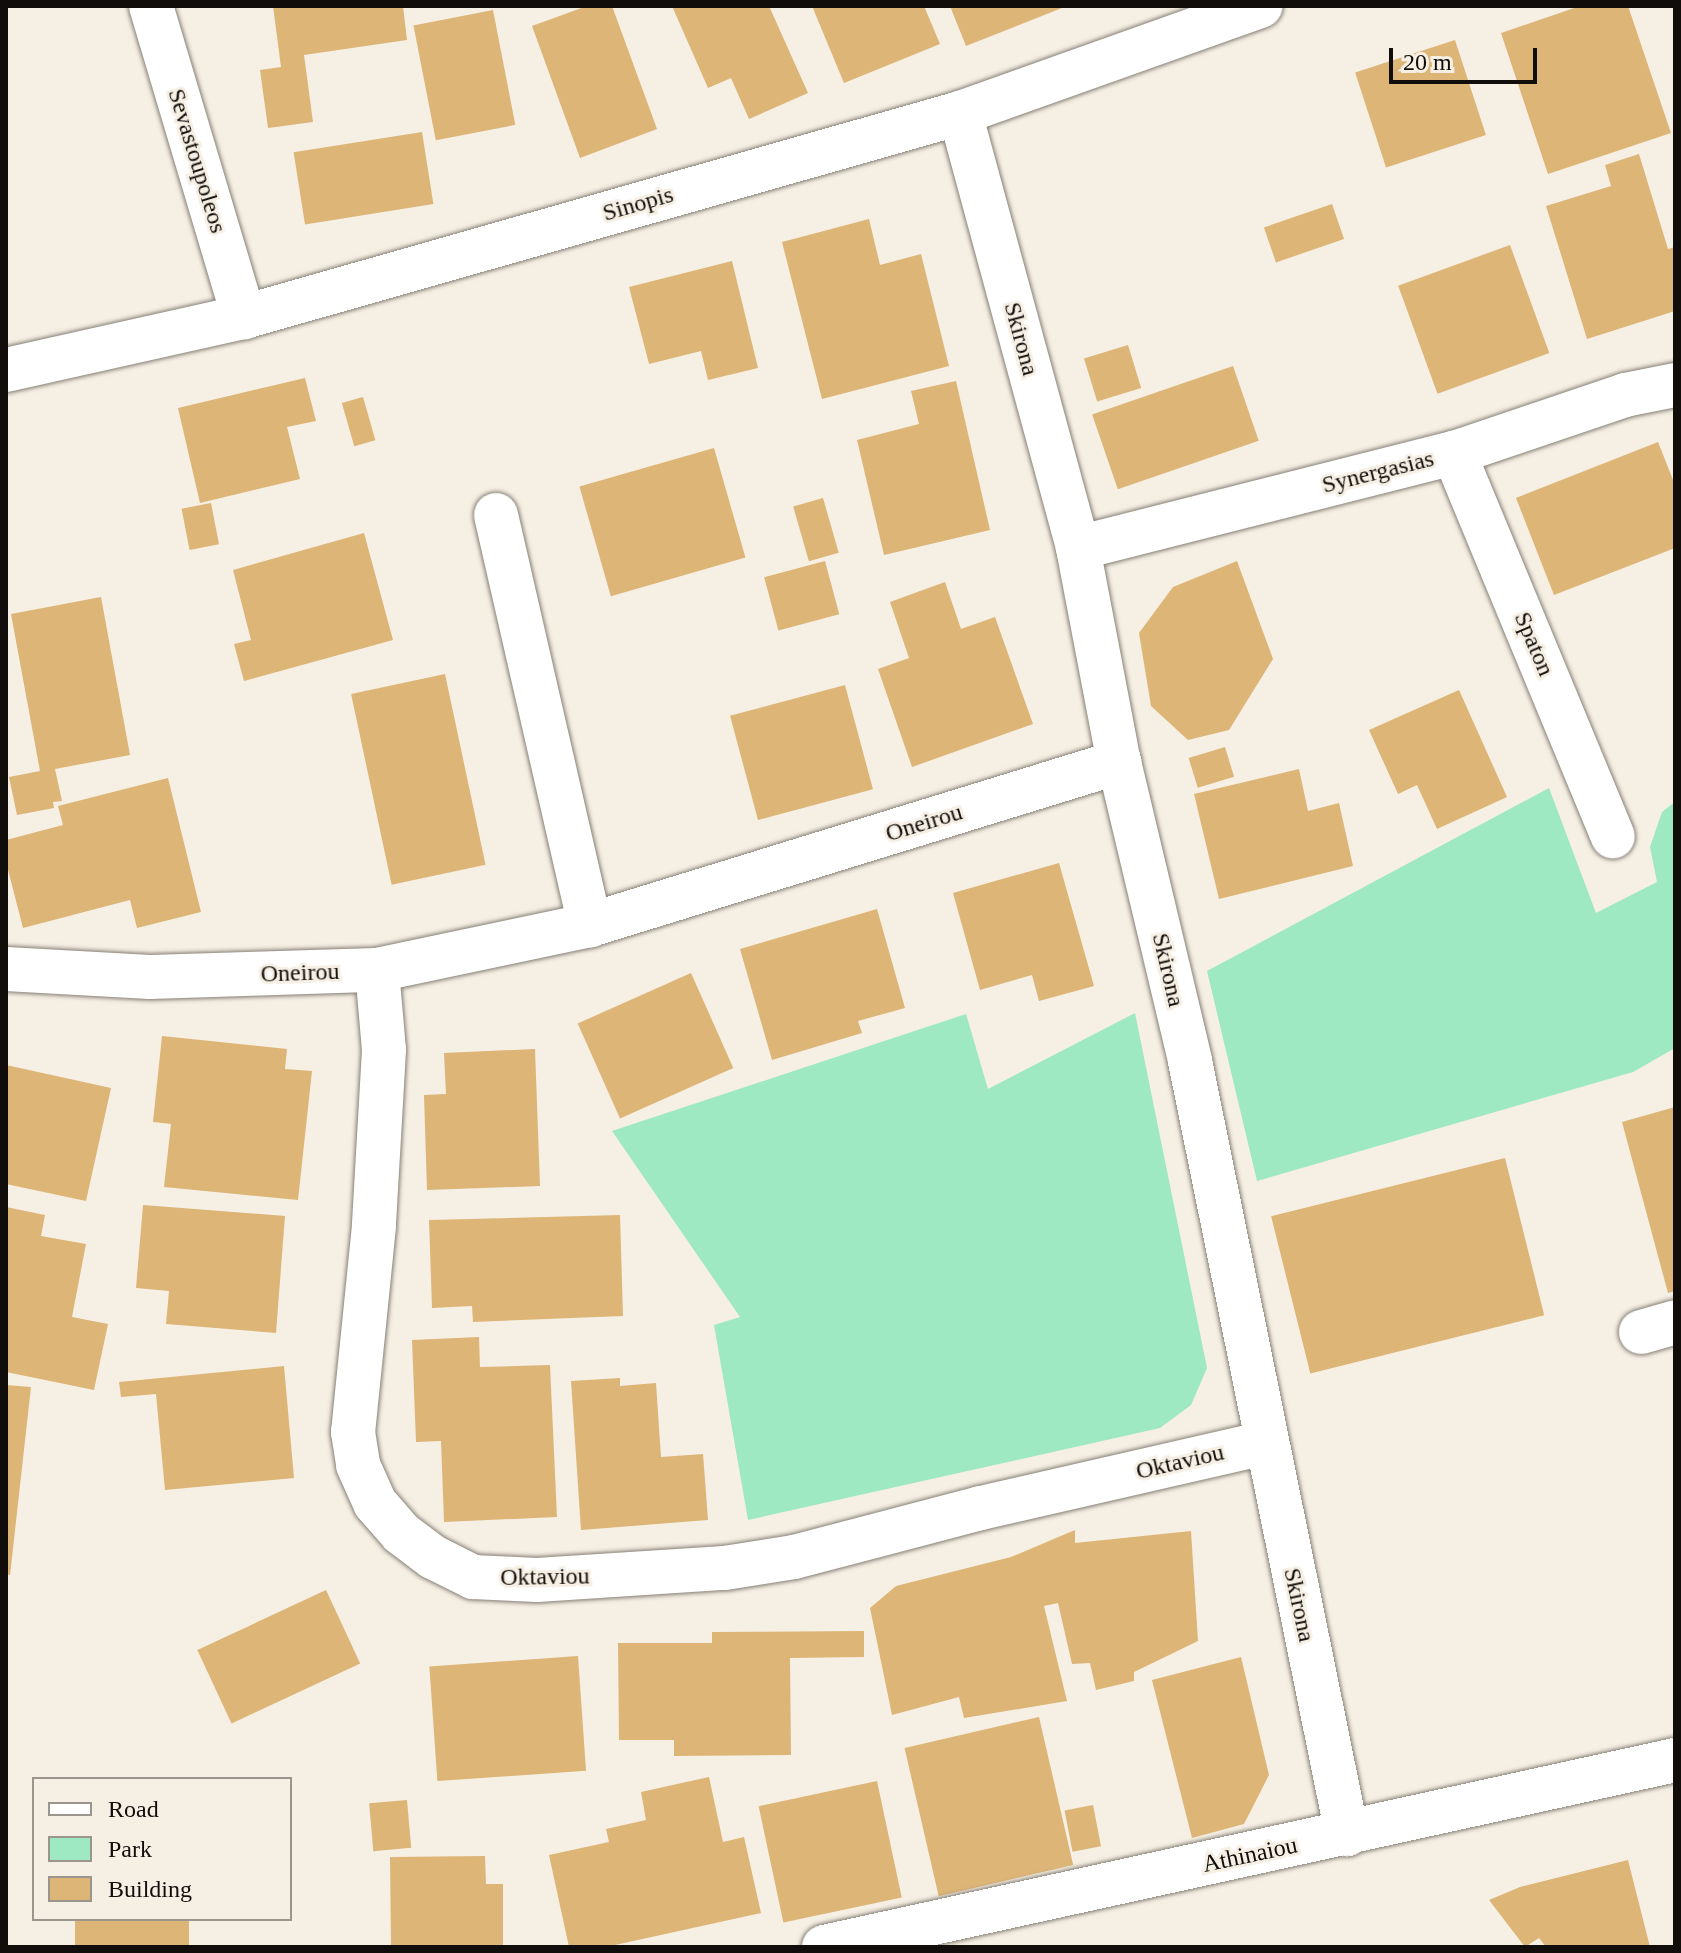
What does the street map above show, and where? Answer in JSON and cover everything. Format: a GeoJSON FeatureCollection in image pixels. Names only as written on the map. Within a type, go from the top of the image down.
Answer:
{"type":"FeatureCollection","features":[{"type":"Feature","properties":{"kind":"street","name":"Sevastoupoleos"},"geometry":{"type":"LineString","coordinates":[[151,6],[244,317]]}},
{"type":"Feature","properties":{"kind":"street","name":"Sinopis"},"geometry":{"type":"LineString","coordinates":[[6,370],[244,317],[960,113],[1203,15],[1261,6]]}},
{"type":"Feature","properties":{"kind":"street","name":"Skirona"},"geometry":{"type":"LineString","coordinates":[[960,113],[1078,548],[1119,762],[1190,1061],[1265,1443],[1347,1834]]}},
{"type":"Feature","properties":{"kind":"street","name":"Synergasias"},"geometry":{"type":"LineString","coordinates":[[1078,548],[1454,453],[1625,395],[1675,385]]}},
{"type":"Feature","properties":{"kind":"street","name":"Spaton"},"geometry":{"type":"LineString","coordinates":[[1454,453],[1613,836]]}},
{"type":"Feature","properties":{"kind":"street"},"geometry":{"type":"LineString","coordinates":[[496,515],[590,925]]}},
{"type":"Feature","properties":{"kind":"street","name":"Oneirou"},"geometry":{"type":"LineString","coordinates":[[6,969],[85,976],[150,977],[377,970],[590,925],[1119,762]]}},
{"type":"Feature","properties":{"kind":"street","name":"Oktaviou"},"geometry":{"type":"LineString","coordinates":[[377,970],[384,1050],[374,1226],[353,1432],[358,1465],[375,1503],[401,1533],[433,1557],[473,1577],[537,1580],[725,1568],[794,1557],[981,1508],[1265,1443]]}},
{"type":"Feature","properties":{"kind":"street","name":"Athinaiou"},"geometry":{"type":"LineString","coordinates":[[824,1947],[906,1940],[1347,1834],[1675,1760]]}},
{"type":"Feature","properties":{"kind":"green space"},"geometry":{"type":"Polygon","coordinates":[[[1549,788],[1596,913],[1657,882],[1650,847],[1662,812],[1675,802],[1675,1048],[1633,1072],[1257,1181],[1207,971],[1549,788]]]}},
{"type":"Feature","properties":{"kind":"green space"},"geometry":{"type":"Polygon","coordinates":[[[1135,1013],[1207,1368],[1191,1405],[1160,1428],[748,1520],[714,1325],[740,1317],[612,1131],[966,1014],[988,1089],[1135,1013]]]}},
{"type":"Feature","properties":{"kind":"building"},"geometry":{"type":"Polygon","coordinates":[[[273,6],[403,6],[407,40],[304,55],[313,122],[268,128],[260,70],[281,67],[273,6]]]}},
{"type":"Feature","properties":{"kind":"building"},"geometry":{"type":"Polygon","coordinates":[[[587,6],[612,6],[657,129],[580,158],[532,26],[587,6]]]}},
{"type":"Feature","properties":{"kind":"building"},"geometry":{"type":"Polygon","coordinates":[[[672,6],[769,6],[808,93],[749,119],[731,78],[708,88],[672,6]]]}},
{"type":"Feature","properties":{"kind":"building"},"geometry":{"type":"Polygon","coordinates":[[[812,6],[924,6],[940,44],[844,83],[812,6]]]}},
{"type":"Feature","properties":{"kind":"building"},"geometry":{"type":"Polygon","coordinates":[[[950,6],[1067,6],[966,46],[950,6]]]}},
{"type":"Feature","properties":{"kind":"building"},"geometry":{"type":"Polygon","coordinates":[[[1580,6],[1628,6],[1671,133],[1548,174],[1501,33],[1580,6]]]}},
{"type":"Feature","properties":{"kind":"building"},"geometry":{"type":"Polygon","coordinates":[[[493,10],[515,125],[436,140],[413,25],[493,10]]]}},
{"type":"Feature","properties":{"kind":"building"},"geometry":{"type":"Polygon","coordinates":[[[1455,40],[1486,135],[1386,168],[1355,72],[1455,40]]]}},
{"type":"Feature","properties":{"kind":"building"},"geometry":{"type":"Polygon","coordinates":[[[422,132],[433,204],[305,224],[294,152],[422,132]]]}},
{"type":"Feature","properties":{"kind":"building"},"geometry":{"type":"Polygon","coordinates":[[[1639,154],[1668,249],[1675,247],[1675,311],[1587,339],[1546,206],[1611,186],[1605,165],[1639,154]]]}},
{"type":"Feature","properties":{"kind":"building"},"geometry":{"type":"Polygon","coordinates":[[[1332,204],[1344,239],[1276,262],[1264,227],[1332,204]]]}},
{"type":"Feature","properties":{"kind":"building"},"geometry":{"type":"Polygon","coordinates":[[[869,219],[880,265],[921,254],[949,366],[822,399],[782,242],[869,219]]]}},
{"type":"Feature","properties":{"kind":"building"},"geometry":{"type":"Polygon","coordinates":[[[1510,245],[1549,353],[1438,394],[1398,286],[1510,245]]]}},
{"type":"Feature","properties":{"kind":"building"},"geometry":{"type":"Polygon","coordinates":[[[732,261],[758,368],[708,380],[701,351],[649,364],[629,287],[732,261]]]}},
{"type":"Feature","properties":{"kind":"building"},"geometry":{"type":"Polygon","coordinates":[[[1128,345],[1141,388],[1097,401],[1084,358],[1128,345]]]}},
{"type":"Feature","properties":{"kind":"building"},"geometry":{"type":"Polygon","coordinates":[[[1233,366],[1259,441],[1118,489],[1092,415],[1233,366]]]}},
{"type":"Feature","properties":{"kind":"building"},"geometry":{"type":"Polygon","coordinates":[[[305,378],[316,421],[287,427],[300,479],[200,503],[178,408],[305,378]]]}},
{"type":"Feature","properties":{"kind":"building"},"geometry":{"type":"Polygon","coordinates":[[[956,381],[990,530],[884,555],[857,440],[919,424],[911,391],[956,381]]]}},
{"type":"Feature","properties":{"kind":"building"},"geometry":{"type":"Polygon","coordinates":[[[363,397],[375,440],[354,446],[342,403],[363,397]]]}},
{"type":"Feature","properties":{"kind":"building"},"geometry":{"type":"Polygon","coordinates":[[[1658,442],[1675,485],[1675,548],[1554,595],[1516,498],[1658,442]]]}},
{"type":"Feature","properties":{"kind":"building"},"geometry":{"type":"Polygon","coordinates":[[[714,448],[745,558],[611,596],[579,487],[714,448]]]}},
{"type":"Feature","properties":{"kind":"building"},"geometry":{"type":"Polygon","coordinates":[[[823,498],[839,553],[809,561],[793,507],[823,498]]]}},
{"type":"Feature","properties":{"kind":"building"},"geometry":{"type":"Polygon","coordinates":[[[211,503],[219,544],[190,550],[182,509],[211,503]]]}},
{"type":"Feature","properties":{"kind":"building"},"geometry":{"type":"Polygon","coordinates":[[[364,533],[393,640],[244,681],[234,644],[251,640],[233,570],[364,533]]]}},
{"type":"Feature","properties":{"kind":"building"},"geometry":{"type":"Polygon","coordinates":[[[825,561],[839,614],[778,630],[764,577],[825,561]]]}},
{"type":"Feature","properties":{"kind":"building"},"geometry":{"type":"Polygon","coordinates":[[[1237,561],[1273,659],[1229,730],[1188,740],[1151,706],[1139,633],[1173,587],[1237,561]]]}},
{"type":"Feature","properties":{"kind":"building"},"geometry":{"type":"Polygon","coordinates":[[[945,582],[961,629],[995,617],[1033,724],[912,767],[878,669],[909,658],[890,602],[945,582]]]}},
{"type":"Feature","properties":{"kind":"building"},"geometry":{"type":"Polygon","coordinates":[[[101,597],[130,755],[55,769],[62,801],[53,802],[54,808],[17,815],[9,777],[40,771],[11,614],[101,597]]]}},
{"type":"Feature","properties":{"kind":"building"},"geometry":{"type":"Polygon","coordinates":[[[445,674],[486,865],[392,885],[351,694],[445,674]]]}},
{"type":"Feature","properties":{"kind":"building"},"geometry":{"type":"Polygon","coordinates":[[[845,685],[873,789],[758,820],[730,716],[845,685]]]}},
{"type":"Feature","properties":{"kind":"building"},"geometry":{"type":"Polygon","coordinates":[[[1459,690],[1507,797],[1437,829],[1417,785],[1398,794],[1369,730],[1459,690]]]}},
{"type":"Feature","properties":{"kind":"building"},"geometry":{"type":"Polygon","coordinates":[[[1225,747],[1234,777],[1198,788],[1189,758],[1225,747]]]}},
{"type":"Feature","properties":{"kind":"building"},"geometry":{"type":"Polygon","coordinates":[[[1299,769],[1308,811],[1339,803],[1353,866],[1219,899],[1194,794],[1299,769]]]}},
{"type":"Feature","properties":{"kind":"building"},"geometry":{"type":"Polygon","coordinates":[[[168,778],[201,912],[137,928],[130,900],[23,928],[6,862],[6,840],[63,825],[58,806],[168,778]]]}},
{"type":"Feature","properties":{"kind":"building"},"geometry":{"type":"Polygon","coordinates":[[[1059,863],[1094,986],[1039,1001],[1032,975],[980,990],[953,893],[1059,863]]]}},
{"type":"Feature","properties":{"kind":"building"},"geometry":{"type":"Polygon","coordinates":[[[877,909],[905,1008],[858,1021],[862,1033],[772,1060],[740,949],[877,909]]]}},
{"type":"Feature","properties":{"kind":"building"},"geometry":{"type":"Polygon","coordinates":[[[691,973],[733,1068],[620,1118],[578,1023],[691,973]]]}},
{"type":"Feature","properties":{"kind":"building"},"geometry":{"type":"Polygon","coordinates":[[[162,1036],[287,1049],[285,1069],[312,1071],[298,1200],[164,1187],[171,1124],[153,1122],[162,1036]]]}},
{"type":"Feature","properties":{"kind":"building"},"geometry":{"type":"Polygon","coordinates":[[[535,1049],[540,1186],[427,1190],[424,1095],[446,1094],[444,1053],[535,1049]]]}},
{"type":"Feature","properties":{"kind":"building"},"geometry":{"type":"Polygon","coordinates":[[[6,1065],[111,1088],[86,1201],[6,1184],[6,1065]]]}},
{"type":"Feature","properties":{"kind":"building"},"geometry":{"type":"Polygon","coordinates":[[[1675,1107],[1675,1291],[1668,1293],[1622,1122],[1675,1107]]]}},
{"type":"Feature","properties":{"kind":"building"},"geometry":{"type":"Polygon","coordinates":[[[1505,1158],[1544,1315],[1310,1373],[1271,1216],[1505,1158]]]}},
{"type":"Feature","properties":{"kind":"building"},"geometry":{"type":"Polygon","coordinates":[[[143,1205],[285,1216],[276,1333],[166,1324],[169,1291],[136,1288],[143,1205]]]}},
{"type":"Feature","properties":{"kind":"building"},"geometry":{"type":"Polygon","coordinates":[[[6,1207],[45,1215],[41,1236],[86,1244],[72,1317],[108,1324],[94,1390],[6,1372],[6,1207]]]}},
{"type":"Feature","properties":{"kind":"building"},"geometry":{"type":"Polygon","coordinates":[[[620,1215],[623,1316],[473,1322],[472,1306],[432,1308],[429,1220],[620,1215]]]}},
{"type":"Feature","properties":{"kind":"building"},"geometry":{"type":"Polygon","coordinates":[[[479,1337],[480,1367],[550,1365],[557,1517],[444,1522],[441,1441],[416,1442],[412,1340],[479,1337]]]}},
{"type":"Feature","properties":{"kind":"building"},"geometry":{"type":"Polygon","coordinates":[[[284,1366],[294,1478],[165,1490],[156,1394],[121,1397],[119,1382],[284,1366]]]}},
{"type":"Feature","properties":{"kind":"building"},"geometry":{"type":"Polygon","coordinates":[[[620,1378],[620,1386],[656,1383],[661,1457],[703,1454],[708,1520],[581,1530],[571,1381],[620,1378]]]}},
{"type":"Feature","properties":{"kind":"building"},"geometry":{"type":"Polygon","coordinates":[[[6,1385],[31,1387],[10,1575],[6,1574],[6,1385]]]}},
{"type":"Feature","properties":{"kind":"building"},"geometry":{"type":"Polygon","coordinates":[[[1075,1530],[1075,1543],[1191,1531],[1198,1641],[1134,1672],[1134,1681],[1096,1690],[1090,1663],[1072,1664],[1058,1603],[1044,1606],[1067,1701],[964,1718],[959,1697],[892,1715],[870,1608],[896,1586],[1011,1557],[1075,1530]]]}},
{"type":"Feature","properties":{"kind":"building"},"geometry":{"type":"Polygon","coordinates":[[[326,1590],[360,1663],[232,1723],[197,1650],[326,1590]]]}},
{"type":"Feature","properties":{"kind":"building"},"geometry":{"type":"Polygon","coordinates":[[[864,1631],[864,1657],[790,1658],[791,1755],[674,1756],[674,1740],[619,1740],[618,1643],[712,1643],[712,1632],[864,1631]]]}},
{"type":"Feature","properties":{"kind":"building"},"geometry":{"type":"Polygon","coordinates":[[[578,1656],[586,1771],[437,1781],[429,1666],[578,1656]]]}},
{"type":"Feature","properties":{"kind":"building"},"geometry":{"type":"Polygon","coordinates":[[[1241,1657],[1269,1775],[1244,1824],[1192,1838],[1152,1680],[1241,1657]]]}},
{"type":"Feature","properties":{"kind":"building"},"geometry":{"type":"Polygon","coordinates":[[[1039,1717],[1073,1865],[939,1896],[905,1748],[1039,1717]]]}},
{"type":"Feature","properties":{"kind":"building"},"geometry":{"type":"Polygon","coordinates":[[[709,1777],[723,1842],[744,1837],[761,1913],[606,1947],[569,1947],[549,1855],[609,1842],[606,1829],[646,1820],[641,1792],[709,1777]]]}},
{"type":"Feature","properties":{"kind":"building"},"geometry":{"type":"Polygon","coordinates":[[[877,1781],[902,1897],[783,1923],[759,1806],[877,1781]]]}},
{"type":"Feature","properties":{"kind":"building"},"geometry":{"type":"Polygon","coordinates":[[[407,1800],[411,1848],[373,1851],[369,1803],[407,1800]]]}},
{"type":"Feature","properties":{"kind":"building"},"geometry":{"type":"Polygon","coordinates":[[[1093,1805],[1101,1846],[1073,1852],[1065,1811],[1093,1805]]]}},
{"type":"Feature","properties":{"kind":"building"},"geometry":{"type":"Polygon","coordinates":[[[485,1856],[486,1884],[503,1884],[503,1947],[391,1947],[390,1857],[485,1856]]]}},
{"type":"Feature","properties":{"kind":"building"},"geometry":{"type":"Polygon","coordinates":[[[1628,1860],[1650,1947],[1546,1947],[1539,1938],[1525,1947],[1489,1900],[1520,1887],[1628,1860]]]}},
{"type":"Feature","properties":{"kind":"building"},"geometry":{"type":"Polygon","coordinates":[[[75,1921],[189,1921],[189,1947],[75,1947],[75,1921]]]}}]}
